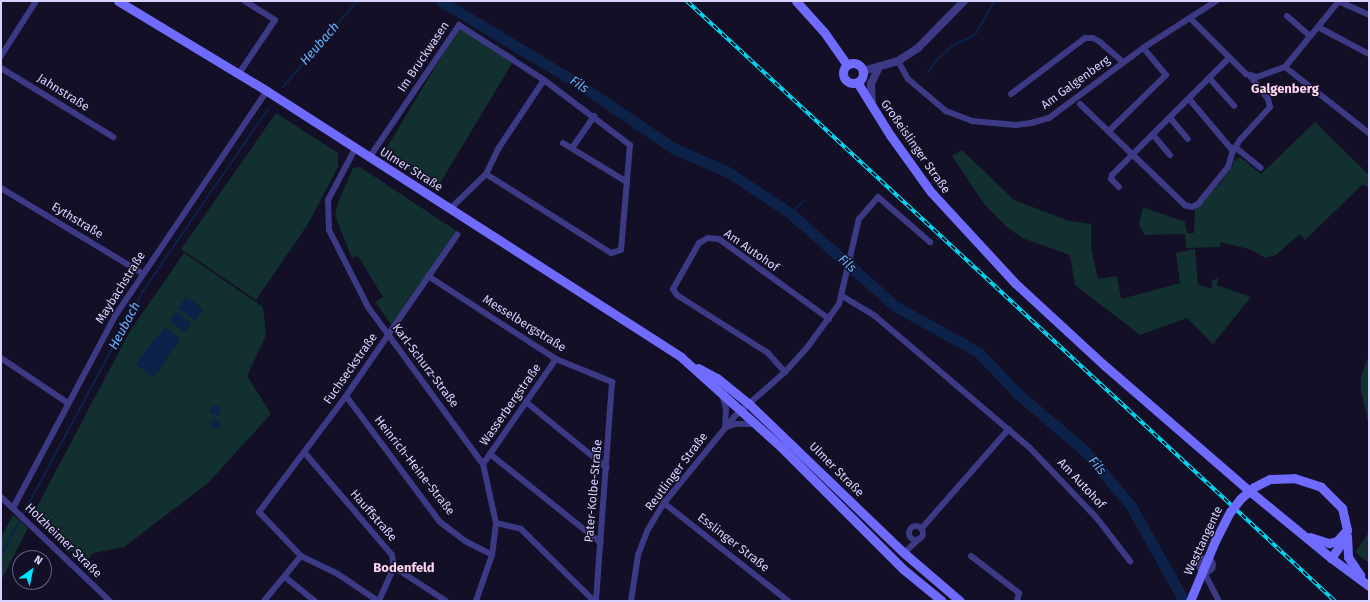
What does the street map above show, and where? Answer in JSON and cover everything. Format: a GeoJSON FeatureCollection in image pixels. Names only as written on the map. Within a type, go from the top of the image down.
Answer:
{"type":"FeatureCollection","features":[{"type":"Feature","properties":{"kind":"main road","name":"Ulmer Straße"},"geometry":{"type":"LineString","coordinates":[[118,1],[266,91],[369,158],[622,317],[690,364],[717,378],[748,403],[904,553],[960,601]]}},
{"type":"Feature","properties":{"kind":"main road"},"geometry":{"type":"LineString","coordinates":[[796,1],[824,32],[846,64]]}},
{"type":"Feature","properties":{"kind":"main road"},"geometry":{"type":"LineString","coordinates":[[856,63],[863,71],[862,77],[857,82],[850,82],[845,79],[842,73],[846,64],[856,63]]}},
{"type":"Feature","properties":{"kind":"main road","name":"Großeislinger Straße"},"geometry":{"type":"LineString","coordinates":[[857,82],[872,108],[931,192],[957,224],[1015,283],[1104,365],[1298,531]]}},
{"type":"Feature","properties":{"kind":"main road","name":"Ulmer Straße"},"geometry":{"type":"LineString","coordinates":[[690,364],[722,394],[742,410],[903,569],[942,601]]}},
{"type":"Feature","properties":{"kind":"main road","name":"Westtangente"},"geometry":{"type":"LineString","coordinates":[[1190,601],[1215,541],[1230,512],[1240,499],[1254,487],[1270,479],[1294,478],[1320,487],[1334,497],[1342,508],[1347,530],[1347,551],[1350,563],[1369,586]]}},
{"type":"Feature","properties":{"kind":"main road"},"geometry":{"type":"LineString","coordinates":[[1298,531],[1317,541],[1329,543],[1337,541],[1347,530]]}},
{"type":"Feature","properties":{"kind":"main road"},"geometry":{"type":"LineString","coordinates":[[1331,558],[1343,541],[1347,530]]}},
{"type":"Feature","properties":{"kind":"main road"},"geometry":{"type":"LineString","coordinates":[[1298,531],[1369,586]]}},
{"type":"Feature","properties":{"kind":"street"},"geometry":{"type":"LineString","coordinates":[[1,56],[36,1]]}},
{"type":"Feature","properties":{"kind":"street"},"geometry":{"type":"LineString","coordinates":[[238,75],[275,20],[245,1]]}},
{"type":"Feature","properties":{"kind":"street"},"geometry":{"type":"LineString","coordinates":[[863,71],[898,61],[918,48],[964,1]]}},
{"type":"Feature","properties":{"kind":"street","name":"Am Galgenberg"},"geometry":{"type":"LineString","coordinates":[[898,61],[908,79],[946,111],[972,121],[1016,125],[1048,118],[1123,62],[1216,1]]}},
{"type":"Feature","properties":{"kind":"street"},"geometry":{"type":"LineString","coordinates":[[1251,77],[1257,78],[1286,67],[1338,1],[1369,15]]}},
{"type":"Feature","properties":{"kind":"street"},"geometry":{"type":"LineString","coordinates":[[1287,16],[1310,36]]}},
{"type":"Feature","properties":{"kind":"street"},"geometry":{"type":"LineString","coordinates":[[1190,18],[1229,58],[1251,77],[1268,100],[1270,108],[1234,149]]}},
{"type":"Feature","properties":{"kind":"street","name":"Im Bruckwasen"},"geometry":{"type":"LineString","coordinates":[[369,158],[459,25],[544,80],[594,116],[630,145],[621,250],[611,253],[486,174]]}},
{"type":"Feature","properties":{"kind":"street"},"geometry":{"type":"LineString","coordinates":[[1318,26],[1369,54]]}},
{"type":"Feature","properties":{"kind":"street","name":"Am Galgenberg"},"geometry":{"type":"LineString","coordinates":[[1011,94],[1084,38],[1093,38],[1100,42],[1123,62]]}},
{"type":"Feature","properties":{"kind":"street"},"geometry":{"type":"LineString","coordinates":[[1109,131],[1166,75],[1144,48]]}},
{"type":"Feature","properties":{"kind":"street"},"geometry":{"type":"LineString","coordinates":[[1119,187],[1111,177],[1190,100],[1229,58]]}},
{"type":"Feature","properties":{"kind":"street"},"geometry":{"type":"LineString","coordinates":[[872,108],[871,84],[879,67]]}},
{"type":"Feature","properties":{"kind":"street"},"geometry":{"type":"LineString","coordinates":[[1286,67],[1369,134]]}},
{"type":"Feature","properties":{"kind":"street","name":"Jahnstraße"},"geometry":{"type":"LineString","coordinates":[[1,68],[113,137]]}},
{"type":"Feature","properties":{"kind":"street"},"geometry":{"type":"LineString","coordinates":[[1210,79],[1234,106]]}},
{"type":"Feature","properties":{"kind":"street"},"geometry":{"type":"LineString","coordinates":[[450,209],[486,174],[498,149],[544,80]]}},
{"type":"Feature","properties":{"kind":"street","name":"Maybachstraße"},"geometry":{"type":"LineString","coordinates":[[14,509],[68,403],[115,316],[142,273],[266,91]]}},
{"type":"Feature","properties":{"kind":"street"},"geometry":{"type":"LineString","coordinates":[[1190,100],[1234,149],[1261,168]]}},
{"type":"Feature","properties":{"kind":"street","name":"Am Galgenberg"},"geometry":{"type":"LineString","coordinates":[[1080,104],[1135,154],[1185,205],[1195,206],[1228,167],[1234,149]]}},
{"type":"Feature","properties":{"kind":"street"},"geometry":{"type":"LineString","coordinates":[[572,148],[594,116]]}},
{"type":"Feature","properties":{"kind":"street"},"geometry":{"type":"LineString","coordinates":[[1171,119],[1188,139]]}},
{"type":"Feature","properties":{"kind":"street"},"geometry":{"type":"LineString","coordinates":[[1363,128],[1369,124]]}},
{"type":"Feature","properties":{"kind":"street"},"geometry":{"type":"LineString","coordinates":[[1154,136],[1170,154]]}},
{"type":"Feature","properties":{"kind":"street"},"geometry":{"type":"LineString","coordinates":[[563,143],[626,182]]}},
{"type":"Feature","properties":{"kind":"street","name":"Karl-Schurz-Straße"},"geometry":{"type":"LineString","coordinates":[[355,149],[328,200],[329,230],[368,307],[483,464],[496,523],[492,555],[476,601]]}},
{"type":"Feature","properties":{"kind":"street","name":"Eythstraße"},"geometry":{"type":"LineString","coordinates":[[1,188],[142,273]]}},
{"type":"Feature","properties":{"kind":"street"},"geometry":{"type":"LineString","coordinates":[[742,410],[748,403],[785,372],[829,320],[842,296],[852,243],[859,220],[878,197],[930,242]]}},
{"type":"Feature","properties":{"kind":"street","name":"Fuchseckstraße"},"geometry":{"type":"LineString","coordinates":[[302,556],[259,512],[346,396],[457,235]]}},
{"type":"Feature","properties":{"kind":"street","name":"Am Autohof"},"geometry":{"type":"LineString","coordinates":[[785,372],[768,353],[677,295],[673,288],[699,243],[708,238],[719,239],[829,320]]}},
{"type":"Feature","properties":{"kind":"street","name":"Messelbergstraße"},"geometry":{"type":"LineString","coordinates":[[428,276],[556,359],[612,382]]}},
{"type":"Feature","properties":{"kind":"street","name":"Am Autohof"},"geometry":{"type":"LineString","coordinates":[[842,296],[875,316],[1009,429],[1088,508],[1130,561]]}},
{"type":"Feature","properties":{"kind":"street"},"geometry":{"type":"LineString","coordinates":[[1,358],[68,403]]}},
{"type":"Feature","properties":{"kind":"street","name":"Wasserbergstraße"},"geometry":{"type":"LineString","coordinates":[[483,464],[556,359]]}},
{"type":"Feature","properties":{"kind":"street","name":"Pater-Kolbe-Straße"},"geometry":{"type":"LineString","coordinates":[[595,601],[607,468],[612,382]]}},
{"type":"Feature","properties":{"kind":"street"},"geometry":{"type":"LineString","coordinates":[[722,394],[726,409],[726,428],[735,424],[756,424]]}},
{"type":"Feature","properties":{"kind":"street","name":"Heinrich-Heine-Straße"},"geometry":{"type":"LineString","coordinates":[[346,396],[440,522],[465,540],[492,555]]}},
{"type":"Feature","properties":{"kind":"street"},"geometry":{"type":"LineString","coordinates":[[526,402],[607,468]]}},
{"type":"Feature","properties":{"kind":"street","name":"Reutlinger Straße"},"geometry":{"type":"LineString","coordinates":[[631,601],[638,555],[647,531],[664,503],[742,410]]}},
{"type":"Feature","properties":{"kind":"street"},"geometry":{"type":"LineString","coordinates":[[921,528],[1009,429]]}},
{"type":"Feature","properties":{"kind":"street","name":"Hauffstraße"},"geometry":{"type":"LineString","coordinates":[[304,452],[392,555],[394,567]]}},
{"type":"Feature","properties":{"kind":"street"},"geometry":{"type":"LineString","coordinates":[[490,454],[600,543]]}},
{"type":"Feature","properties":{"kind":"street","name":"Holzheimer Straße"},"geometry":{"type":"LineString","coordinates":[[1,497],[110,601]]}},
{"type":"Feature","properties":{"kind":"street","name":"Esslinger Straße"},"geometry":{"type":"LineString","coordinates":[[664,503],[788,601]]}},
{"type":"Feature","properties":{"kind":"street"},"geometry":{"type":"LineString","coordinates":[[496,523],[521,529],[595,601]]}},
{"type":"Feature","properties":{"kind":"street"},"geometry":{"type":"LineString","coordinates":[[919,539],[911,538],[908,532],[915,526],[921,528]]}},
{"type":"Feature","properties":{"kind":"street"},"geometry":{"type":"LineString","coordinates":[[904,553],[919,539],[922,534],[921,528]]}},
{"type":"Feature","properties":{"kind":"street"},"geometry":{"type":"LineString","coordinates":[[264,601],[302,556],[338,574],[379,601],[394,567],[446,601]]}},
{"type":"Feature","properties":{"kind":"street"},"geometry":{"type":"LineString","coordinates":[[971,556],[1019,593],[1017,601]]}},
{"type":"Feature","properties":{"kind":"street"},"geometry":{"type":"LineString","coordinates":[[1204,572],[1219,601]]}},
{"type":"Feature","properties":{"kind":"street"},"geometry":{"type":"LineString","coordinates":[[284,577],[315,601]]}},
{"type":"Feature","properties":{"kind":"green space"},"geometry":{"type":"Polygon","coordinates":[[[461,24],[516,57],[438,187],[383,154],[461,24]]]}},
{"type":"Feature","properties":{"kind":"green space"},"geometry":{"type":"Polygon","coordinates":[[[276,113],[338,153],[338,167],[308,224],[256,300],[181,249],[276,113]]]}},
{"type":"Feature","properties":{"kind":"green space"},"geometry":{"type":"Polygon","coordinates":[[[1315,122],[1369,175],[1369,188],[1363,184],[1305,240],[1300,234],[1276,255],[1265,258],[1252,250],[1221,242],[1220,247],[1186,248],[1185,234],[1145,235],[1139,225],[1143,207],[1185,222],[1187,233],[1194,233],[1195,209],[1220,183],[1232,167],[1233,161],[1240,157],[1261,174],[1315,122]]]}},
{"type":"Feature","properties":{"kind":"green space"},"geometry":{"type":"Polygon","coordinates":[[[962,150],[1014,200],[1069,221],[1091,224],[1091,248],[1098,279],[1117,276],[1121,299],[1180,283],[1176,253],[1195,249],[1198,284],[1212,289],[1212,281],[1218,278],[1217,285],[1251,297],[1213,344],[1187,318],[1140,335],[1075,285],[1070,255],[1022,238],[1007,227],[984,204],[952,156],[962,150]]]}},
{"type":"Feature","properties":{"kind":"green space"},"geometry":{"type":"Polygon","coordinates":[[[360,167],[458,232],[393,327],[375,302],[383,297],[358,256],[352,258],[335,216],[338,202],[353,168],[360,167]]]}},
{"type":"Feature","properties":{"kind":"green space"},"geometry":{"type":"Polygon","coordinates":[[[184,253],[263,307],[266,335],[247,376],[271,414],[207,484],[124,547],[93,553],[85,563],[32,516],[130,331],[184,253]]]}},
{"type":"Feature","properties":{"kind":"green space"},"geometry":{"type":"Polygon","coordinates":[[[1369,355],[1369,427],[1361,390],[1361,376],[1369,355]]]}},
{"type":"Feature","properties":{"kind":"green space"},"geometry":{"type":"Polygon","coordinates":[[[13,515],[28,528],[17,550],[12,550],[12,559],[1,581],[1,537],[13,515]]]}},
{"type":"Feature","properties":{"kind":"green space"},"geometry":{"type":"Polygon","coordinates":[[[1369,532],[1369,563],[1355,552],[1369,532]]]}},
{"type":"Feature","properties":{"kind":"water"},"geometry":{"type":"Polygon","coordinates":[[[186,297],[203,309],[195,321],[178,308],[186,297]]]}},
{"type":"Feature","properties":{"kind":"water"},"geometry":{"type":"Polygon","coordinates":[[[176,312],[192,323],[185,332],[170,321],[176,312]]]}},
{"type":"Feature","properties":{"kind":"water"},"geometry":{"type":"Polygon","coordinates":[[[165,327],[180,338],[154,377],[135,364],[165,327]]]}},
{"type":"Feature","properties":{"kind":"water"},"geometry":{"type":"Polygon","coordinates":[[[211,405],[221,407],[219,415],[213,420],[221,422],[220,429],[211,427],[211,420],[217,414],[209,413],[211,405]]]}},
{"type":"Feature","properties":{"kind":"waterway","name":"Heubach"},"geometry":{"type":"LineString","coordinates":[[283,87],[357,1]]}},
{"type":"Feature","properties":{"kind":"waterway","name":"Fils"},"geometry":{"type":"LineString","coordinates":[[441,1],[577,83],[673,148],[728,172],[790,213],[895,306],[978,352],[1018,394],[1085,451],[1131,506],[1184,601]]}},
{"type":"Feature","properties":{"kind":"waterway"},"geometry":{"type":"LineString","coordinates":[[928,72],[939,57],[954,45],[975,35],[995,1]]}},
{"type":"Feature","properties":{"kind":"waterway","name":"Heubach"},"geometry":{"type":"LineString","coordinates":[[1,555],[145,288],[268,109]]}},
{"type":"Feature","properties":{"kind":"waterway"},"geometry":{"type":"LineString","coordinates":[[790,213],[804,201]]}},
{"type":"Feature","properties":{"kind":"railway"},"geometry":{"type":"LineString","coordinates":[[687,1],[1335,601]]}},
{"type":"Feature","properties":{"kind":"district","name":"Galgenberg"},"geometry":{"type":"Point","coordinates":[1285,89]}},
{"type":"Feature","properties":{"kind":"district","name":"Bodenfeld"},"geometry":{"type":"Point","coordinates":[404,568]}}]}
